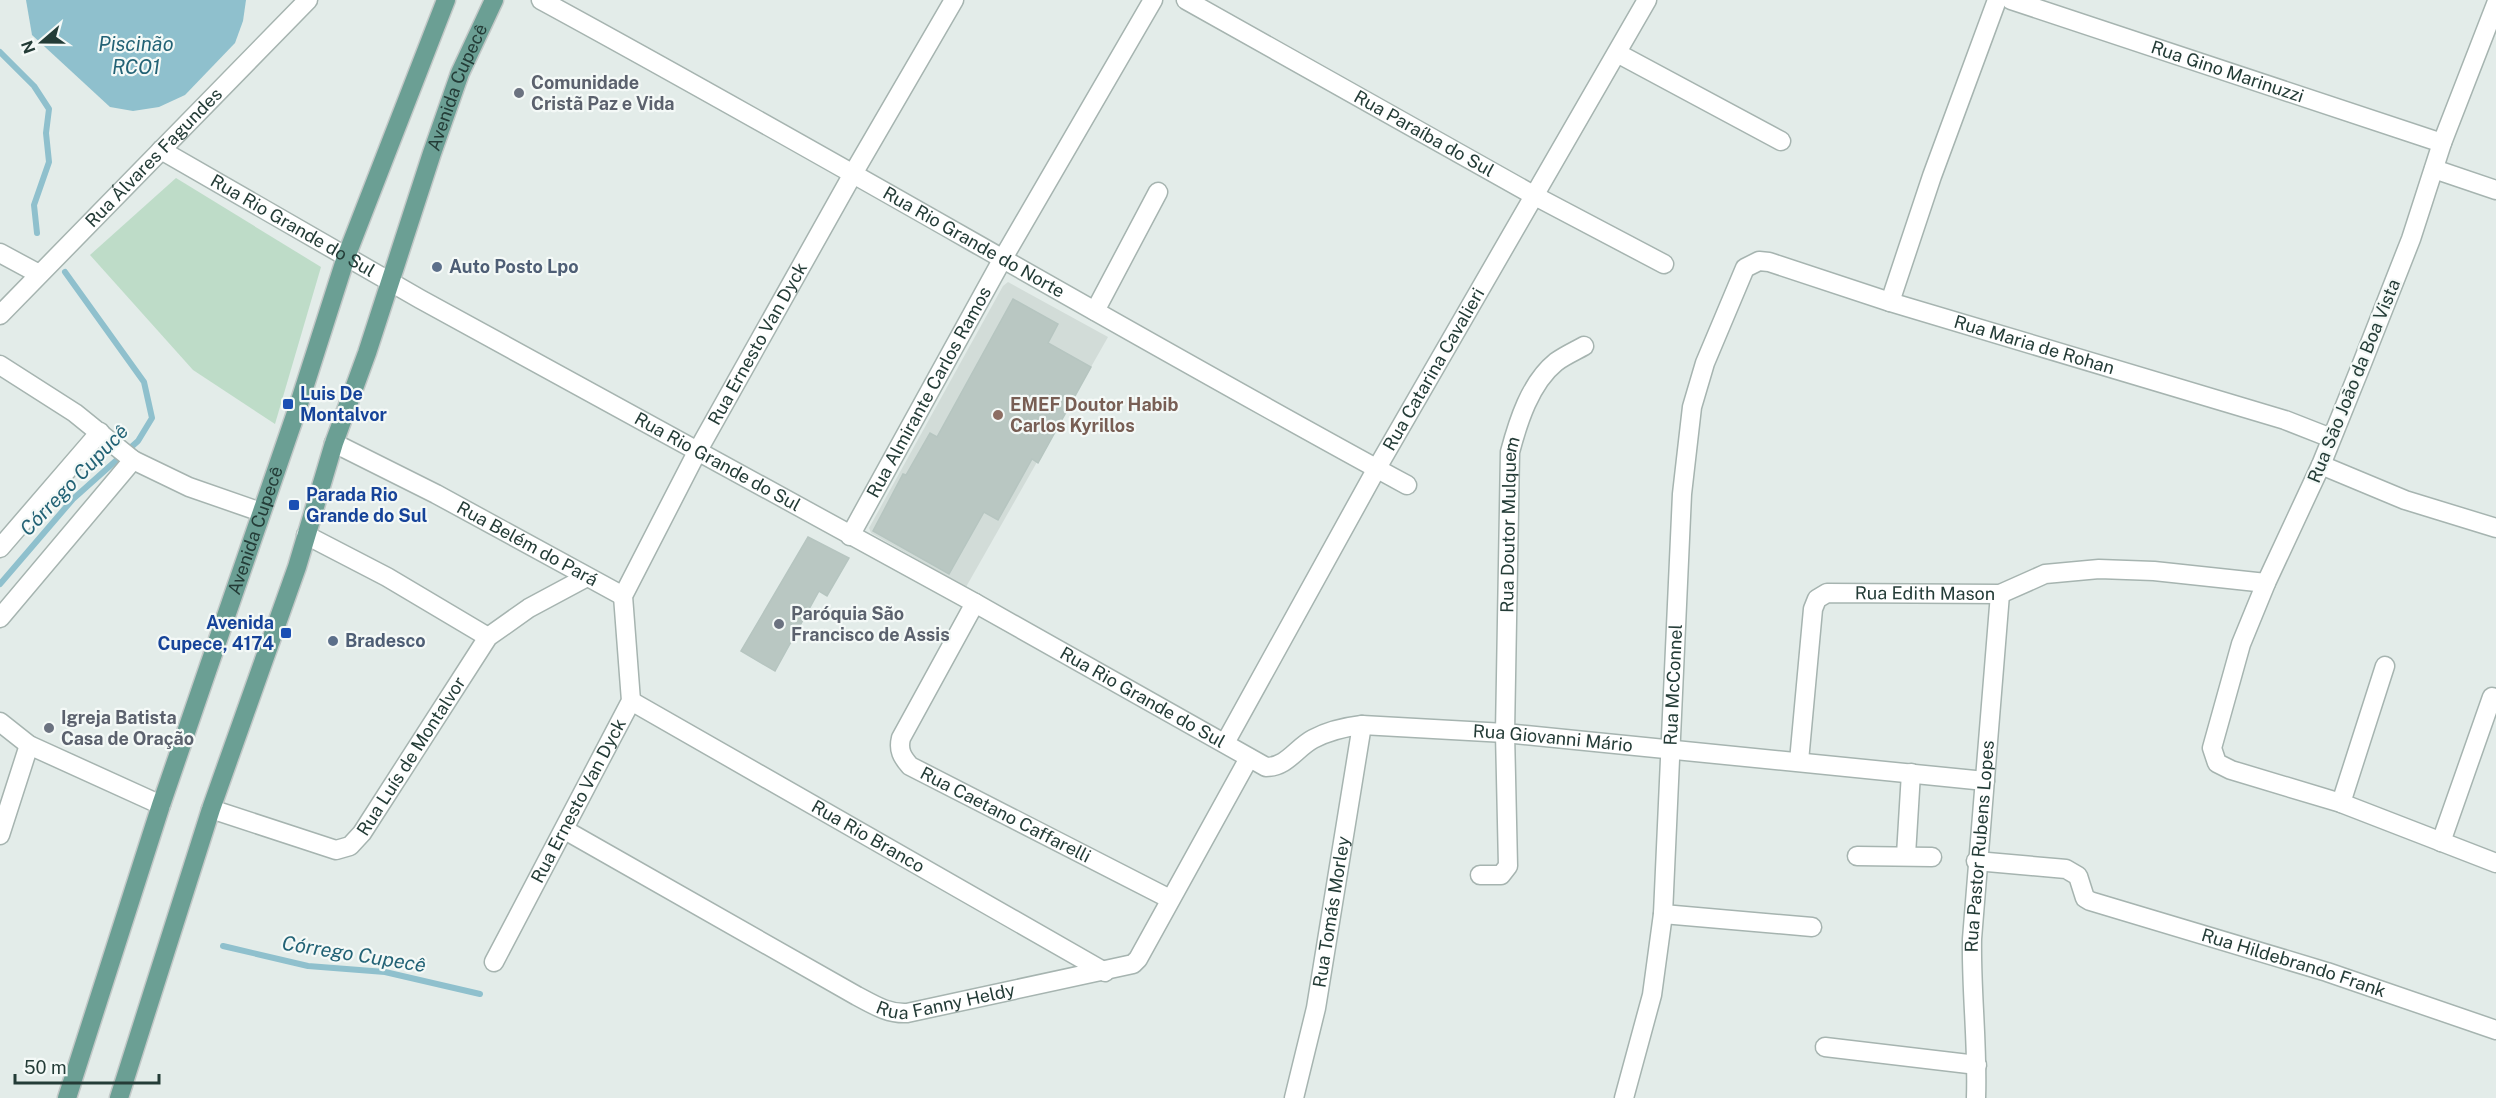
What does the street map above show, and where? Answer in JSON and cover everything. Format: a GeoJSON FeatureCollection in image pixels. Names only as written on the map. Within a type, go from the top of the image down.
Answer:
{"type":"FeatureCollection","features":[{"type":"Feature","properties":{"kind":"main road","name":"Avenida Cupecê"},"geometry":{"type":"LineString","coordinates":[[67,1098],[161,805],[346,257],[446,0]]}},
{"type":"Feature","properties":{"kind":"main road","name":"Avenida Cupecê"},"geometry":{"type":"LineString","coordinates":[[119,1098],[211,809],[297,567],[334,443],[391,282],[460,73],[494,0]]}},
{"type":"Feature","properties":{"kind":"street","name":"Rua Álvares Fagundes"},"geometry":{"type":"LineString","coordinates":[[0,315],[308,0]]}},
{"type":"Feature","properties":{"kind":"street","name":"Rua Rio Grande do Norte"},"geometry":{"type":"LineString","coordinates":[[541,0],[854,172],[1002,260],[1407,485]]}},
{"type":"Feature","properties":{"kind":"street","name":"Rua Ernesto Van Dyck"},"geometry":{"type":"LineString","coordinates":[[494,962],[631,701],[623,596],[697,452],[854,172],[954,0]]}},
{"type":"Feature","properties":{"kind":"street","name":"Rua Almirante Carlos Ramos"},"geometry":{"type":"LineString","coordinates":[[850,536],[1002,260],[1153,0]]}},
{"type":"Feature","properties":{"kind":"street","name":"Rua Paraíba do Sul"},"geometry":{"type":"LineString","coordinates":[[1186,0],[1535,196],[1664,264]]}},
{"type":"Feature","properties":{"kind":"street","name":"Rua Catarina Cavalieri"},"geometry":{"type":"LineString","coordinates":[[1225,743],[1377,468],[1647,0]]}},
{"type":"Feature","properties":{"kind":"street"},"geometry":{"type":"LineString","coordinates":[[1890,302],[1932,176],[1997,0]]}},
{"type":"Feature","properties":{"kind":"street","name":"Rua Gino Marinuzzi"},"geometry":{"type":"LineString","coordinates":[[2011,0],[2442,142]]}},
{"type":"Feature","properties":{"kind":"street","name":"Rua São João da Boa Vista"},"geometry":{"type":"LineString","coordinates":[[2341,803],[2231,770],[2217,763],[2213,740],[2241,644],[2266,583],[2321,465],[2411,239],[2442,142],[2496,4]]}},
{"type":"Feature","properties":{"kind":"street"},"geometry":{"type":"LineString","coordinates":[[1617,52],[1780,141]]}},
{"type":"Feature","properties":{"kind":"street","name":"Rua Rio Grande do Sul"},"geometry":{"type":"LineString","coordinates":[[161,150],[346,257],[975,603],[1249,758],[1266,767],[1276,767]]}},
{"type":"Feature","properties":{"kind":"street"},"geometry":{"type":"LineString","coordinates":[[2434,169],[2496,190]]}},
{"type":"Feature","properties":{"kind":"street"},"geometry":{"type":"LineString","coordinates":[[1095,311],[1158,192]]}},
{"type":"Feature","properties":{"kind":"street"},"geometry":{"type":"LineString","coordinates":[[0,253],[39,274]]}},
{"type":"Feature","properties":{"kind":"street","name":"Rua Maria de Rohan"},"geometry":{"type":"LineString","coordinates":[[1741,275],[1751,264],[1769,261],[1890,302],[2285,420],[2331,438]]}},
{"type":"Feature","properties":{"kind":"street","name":"Rua McConnel"},"geometry":{"type":"LineString","coordinates":[[1624,1098],[1652,995],[1663,914],[1682,494],[1692,407],[1705,363],[1741,275]]}},
{"type":"Feature","properties":{"kind":"street","name":"Rua Doutor Mulquem"},"geometry":{"type":"LineString","coordinates":[[1480,875],[1501,875],[1507,870],[1504,733],[1509,452],[1517,425],[1540,381],[1556,362],[1584,346]]}},
{"type":"Feature","properties":{"kind":"street"},"geometry":{"type":"LineString","coordinates":[[0,365],[102,433],[131,458],[189,487],[261,512]]}},
{"type":"Feature","properties":{"kind":"street"},"geometry":{"type":"LineString","coordinates":[[0,548],[102,433]]}},
{"type":"Feature","properties":{"kind":"street","name":"Rua Belém do Pará"},"geometry":{"type":"LineString","coordinates":[[334,443],[436,494],[585,578],[623,596]]}},
{"type":"Feature","properties":{"kind":"street"},"geometry":{"type":"LineString","coordinates":[[0,618],[131,458]]}},
{"type":"Feature","properties":{"kind":"street"},"geometry":{"type":"LineString","coordinates":[[2321,465],[2405,501],[2496,528]]}},
{"type":"Feature","properties":{"kind":"street"},"geometry":{"type":"LineString","coordinates":[[306,535],[387,578],[488,637]]}},
{"type":"Feature","properties":{"kind":"street","name":"Rua Edith Mason"},"geometry":{"type":"LineString","coordinates":[[1799,761],[1812,609],[1818,599],[1827,593],[2000,594],[2045,574],[2099,569],[2154,571],[2266,583]]}},
{"type":"Feature","properties":{"kind":"street","name":"Rua Luís de Montalvor"},"geometry":{"type":"LineString","coordinates":[[211,809],[328,847],[336,849],[350,846],[362,833],[488,637],[529,608],[585,578]]}},
{"type":"Feature","properties":{"kind":"street","name":"Rua Pastor Rubens Lopes"},"geometry":{"type":"LineString","coordinates":[[1976,1098],[1977,1065],[1971,976],[1976,861],[1985,781],[2000,594]]}},
{"type":"Feature","properties":{"kind":"street","name":"Rua Caetano Caffarelli"},"geometry":{"type":"LineString","coordinates":[[975,603],[902,738],[899,745],[904,759],[910,766],[1170,899]]}},
{"type":"Feature","properties":{"kind":"street"},"geometry":{"type":"LineString","coordinates":[[2385,666],[2341,803],[2496,863]]}},
{"type":"Feature","properties":{"kind":"street"},"geometry":{"type":"LineString","coordinates":[[2441,842],[2492,697]]}},
{"type":"Feature","properties":{"kind":"street","name":"Rua Rio Branco"},"geometry":{"type":"LineString","coordinates":[[631,701],[1105,972]]}},
{"type":"Feature","properties":{"kind":"street"},"geometry":{"type":"LineString","coordinates":[[0,722],[29,745],[161,805]]}},
{"type":"Feature","properties":{"kind":"street","name":"Rua Giovanni Mário"},"geometry":{"type":"LineString","coordinates":[[1276,767],[1311,740],[1340,728],[1362,725],[1504,733],[1985,781]]}},
{"type":"Feature","properties":{"kind":"street","name":"Rua Tomás Morley"},"geometry":{"type":"LineString","coordinates":[[1294,1098],[1316,1008],[1362,725]]}},
{"type":"Feature","properties":{"kind":"street"},"geometry":{"type":"LineString","coordinates":[[0,835],[29,745]]}},
{"type":"Feature","properties":{"kind":"street","name":"Rua Fanny Heldy"},"geometry":{"type":"LineString","coordinates":[[565,830],[857,996],[896,1013],[1125,968],[1138,959],[1249,758]]}},
{"type":"Feature","properties":{"kind":"street"},"geometry":{"type":"LineString","coordinates":[[1906,855],[1911,773]]}},
{"type":"Feature","properties":{"kind":"street"},"geometry":{"type":"LineString","coordinates":[[1857,856],[1932,857]]}},
{"type":"Feature","properties":{"kind":"street","name":"Rua Hildebrando Frank"},"geometry":{"type":"LineString","coordinates":[[1976,861],[2066,869],[2078,876],[2085,898],[2090,901],[2327,972],[2496,1030]]}},
{"type":"Feature","properties":{"kind":"street"},"geometry":{"type":"LineString","coordinates":[[1663,914],[1812,927]]}},
{"type":"Feature","properties":{"kind":"street"},"geometry":{"type":"LineString","coordinates":[[1826,1047],[1977,1065]]}},
{"type":"Feature","properties":{"kind":"shaded area","name":"EMEF Doutor Habib Carlos Kyrillos"},"geometry":{"type":"Polygon","coordinates":[[[1008,282],[1108,337],[966,587],[871,533],[869,528],[1003,286],[1008,282]]]}},
{"type":"Feature","properties":{"kind":"green space"},"geometry":{"type":"Polygon","coordinates":[[[176,178],[321,267],[275,424],[193,370],[90,255],[176,178]]]}},
{"type":"Feature","properties":{"kind":"water","name":"Piscinão RCO1"},"geometry":{"type":"Polygon","coordinates":[[[26,0],[246,0],[243,21],[235,43],[185,95],[159,107],[133,111],[110,107],[32,35],[26,0]]]}},
{"type":"Feature","properties":{"kind":"building","name":"EMEF Doutor Habib Carlos Kyrillos"},"geometry":{"type":"Polygon","coordinates":[[[1013,299],[1058,324],[1048,343],[1091,367],[1038,463],[1032,459],[998,520],[984,512],[949,574],[873,531],[903,474],[906,475],[930,433],[937,437],[1013,299]]]}},
{"type":"Feature","properties":{"kind":"building","name":"Paróquia São Francisco de Assis"},"geometry":{"type":"Polygon","coordinates":[[[808,537],[849,558],[827,596],[819,591],[775,671],[741,651],[808,537]]]}},
{"type":"Feature","properties":{"kind":"waterway","name":"Córrego Cupucê"},"geometry":{"type":"LineString","coordinates":[[0,52],[34,86],[49,109],[46,133],[49,162],[34,205],[37,233]]}},
{"type":"Feature","properties":{"kind":"waterway","name":"Córrego Cupucê"},"geometry":{"type":"LineString","coordinates":[[0,584],[73,499],[138,441],[152,418],[144,382],[65,272]]}},
{"type":"Feature","properties":{"kind":"waterway","name":"Córrego Cupecê"},"geometry":{"type":"LineString","coordinates":[[223,946],[308,966],[385,972],[480,994]]}},
{"type":"Feature","properties":{"kind":"place","name":"Comunidade Cristã Paz e Vida"},"geometry":{"type":"Point","coordinates":[519,93]}},
{"type":"Feature","properties":{"kind":"place","name":"Auto Posto Lpo"},"geometry":{"type":"Point","coordinates":[437,267]}},
{"type":"Feature","properties":{"kind":"place","name":"Luis De Montalvor"},"geometry":{"type":"Point","coordinates":[288,404]}},
{"type":"Feature","properties":{"kind":"place","name":"EMEF Doutor Habib Carlos Kyrillos"},"geometry":{"type":"Point","coordinates":[998,415]}},
{"type":"Feature","properties":{"kind":"place","name":"Parada Rio Grande do Sul"},"geometry":{"type":"Point","coordinates":[294,505]}},
{"type":"Feature","properties":{"kind":"place","name":"Paróquia São Francisco de Assis"},"geometry":{"type":"Point","coordinates":[779,624]}},
{"type":"Feature","properties":{"kind":"place","name":"Avenida Cupece, 4174"},"geometry":{"type":"Point","coordinates":[286,633]}},
{"type":"Feature","properties":{"kind":"place","name":"Bradesco"},"geometry":{"type":"Point","coordinates":[333,641]}},
{"type":"Feature","properties":{"kind":"place","name":"Igreja Batista Casa de Oração"},"geometry":{"type":"Point","coordinates":[49,728]}}]}
